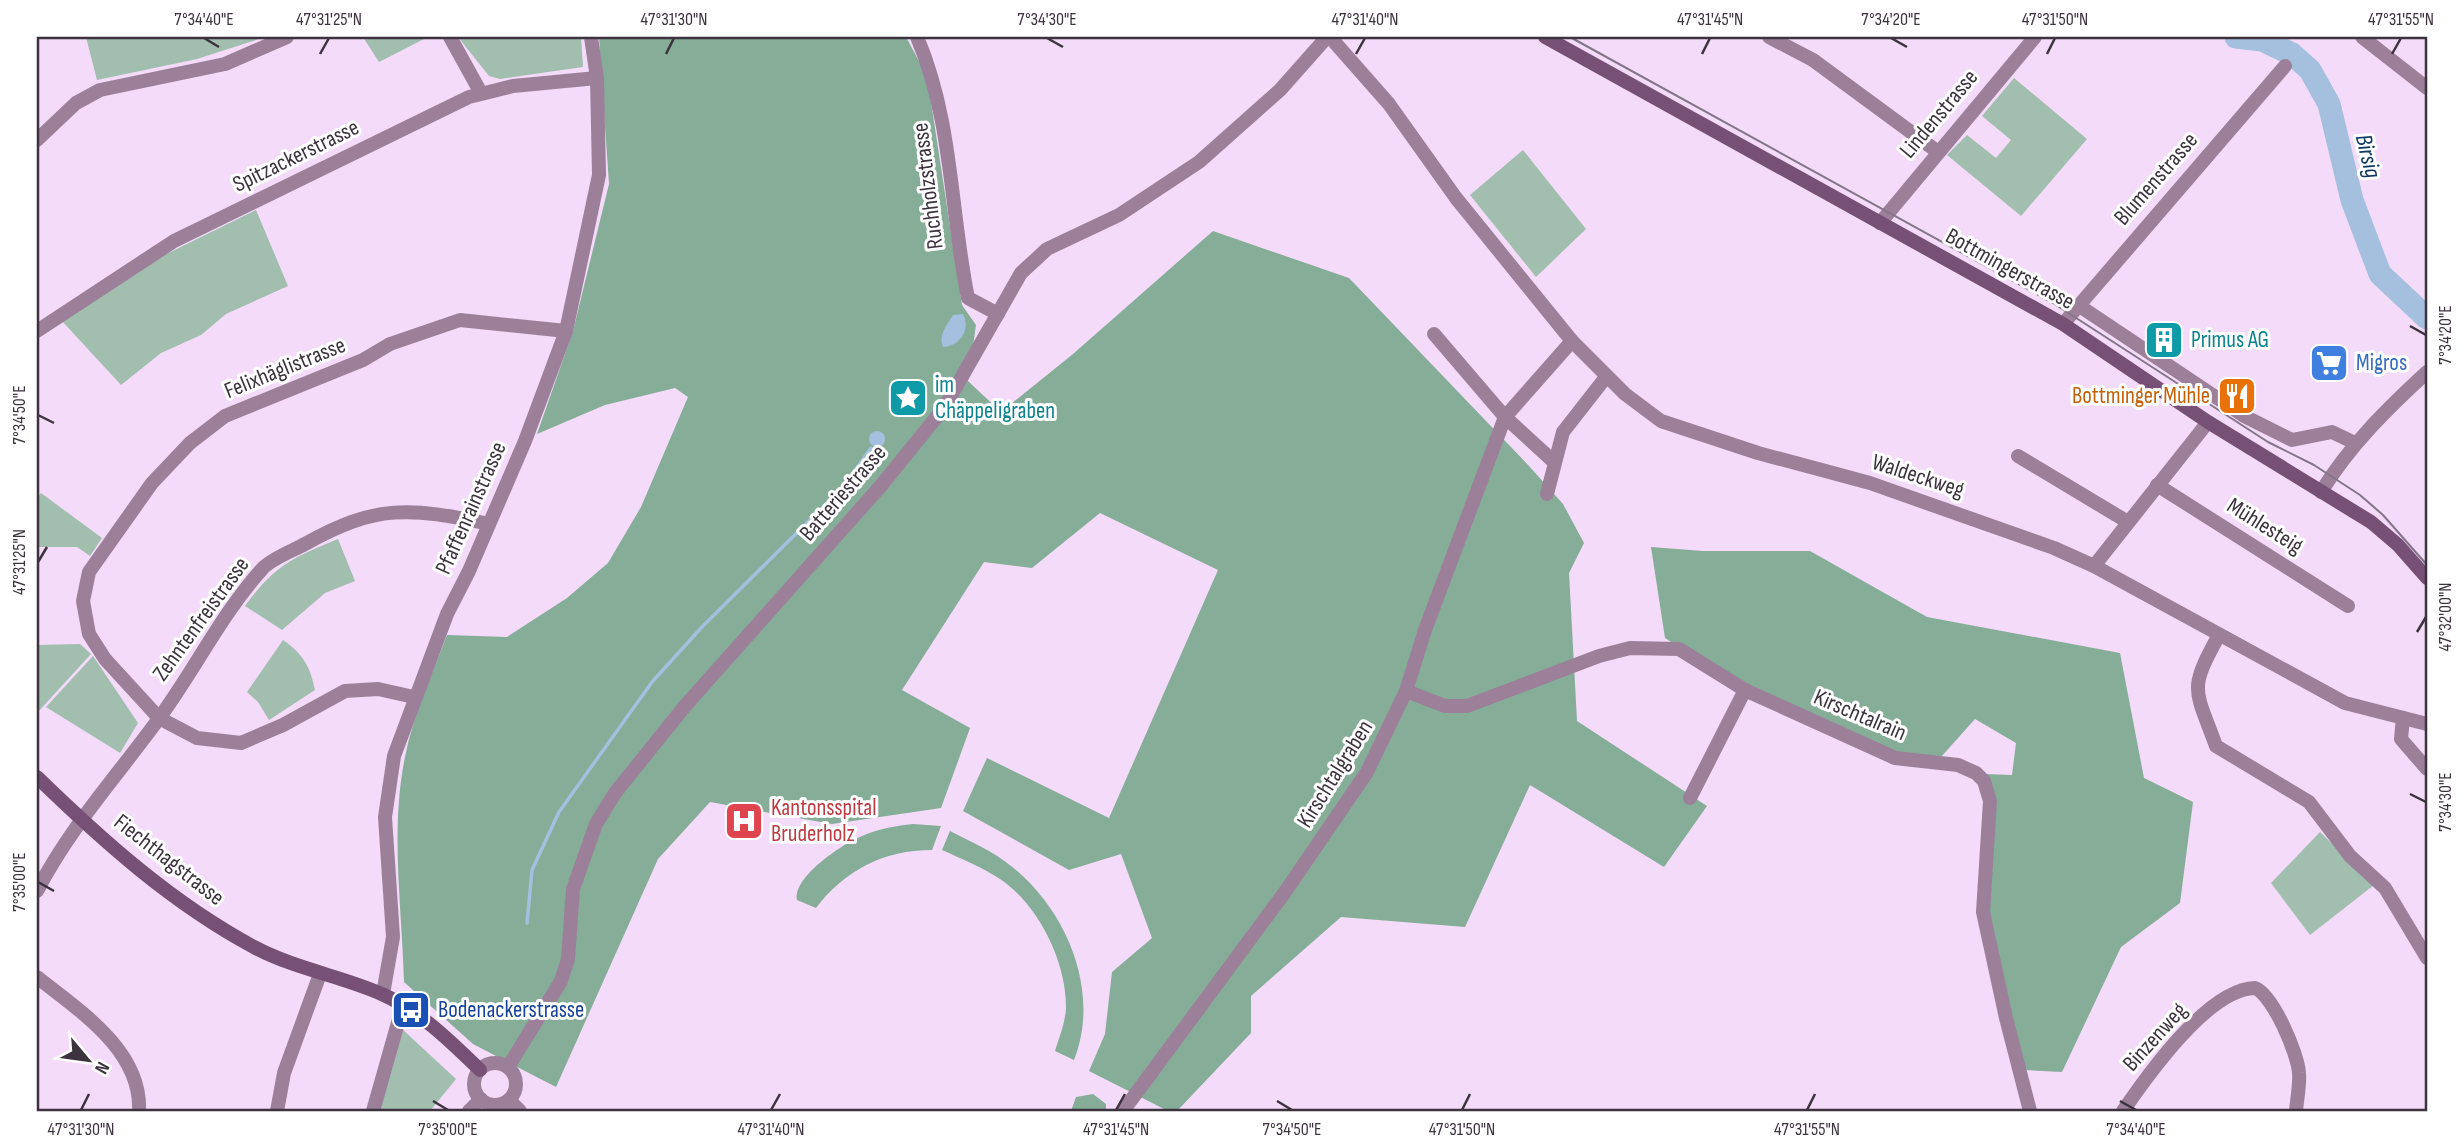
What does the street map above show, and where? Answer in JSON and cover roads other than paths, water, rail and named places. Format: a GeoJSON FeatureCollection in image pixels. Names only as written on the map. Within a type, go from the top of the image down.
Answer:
{"type":"FeatureCollection","features":[{"type":"Feature","properties":{"kind":"main road","name":"Bottmingerstrasse"},"geometry":{"type":"LineString","coordinates":[[1545,37],[2063,324],[2208,422],[2385,533],[2427,578]]}},
{"type":"Feature","properties":{"kind":"main road","name":"Fiechthagstrasse"},"geometry":{"type":"LineString","coordinates":[[37,777],[80,819],[170,895],[209,923],[257,949],[320,974],[383,994],[433,1027],[480,1070]]}},
{"type":"Feature","properties":{"kind":"street"},"geometry":{"type":"LineString","coordinates":[[37,140],[76,103],[100,90],[225,64],[287,37]]}},
{"type":"Feature","properties":{"kind":"street"},"geometry":{"type":"LineString","coordinates":[[450,37],[481,93]]}},
{"type":"Feature","properties":{"kind":"street","name":"Pfaffenrainstrasse"},"geometry":{"type":"LineString","coordinates":[[383,994],[393,937],[386,817],[394,756],[447,614],[469,571],[525,441],[566,331],[598,184],[597,78],[591,37]]}},
{"type":"Feature","properties":{"kind":"street","name":"Ruchholzstrasse"},"geometry":{"type":"LineString","coordinates":[[917,37],[944,116],[953,173],[958,248],[968,298],[998,314]]}},
{"type":"Feature","properties":{"kind":"street","name":"Batteriestrasse"},"geometry":{"type":"LineString","coordinates":[[508,1067],[561,981],[568,960],[573,889],[596,824],[615,793],[685,706],[879,488],[944,408],[1021,273],[1047,249],[1119,215],[1199,162],[1280,90],[1328,37]]}},
{"type":"Feature","properties":{"kind":"street","name":"Waldeckweg"},"geometry":{"type":"LineString","coordinates":[[1328,37],[1389,104],[1456,198],[1572,341],[1606,377],[1661,421],[1758,453],[1870,483],[2042,544],[2094,566],[2345,702],[2427,724]]}},
{"type":"Feature","properties":{"kind":"street"},"geometry":{"type":"LineString","coordinates":[[1769,37],[1813,61],[1938,152]]}},
{"type":"Feature","properties":{"kind":"street","name":"Lindenstrasse"},"geometry":{"type":"LineString","coordinates":[[1880,223],[2035,37]]}},
{"type":"Feature","properties":{"kind":"street"},"geometry":{"type":"LineString","coordinates":[[2362,37],[2427,88]]}},
{"type":"Feature","properties":{"kind":"street","name":"Blumenstrasse"},"geometry":{"type":"LineString","coordinates":[[2063,324],[2285,66]]}},
{"type":"Feature","properties":{"kind":"street","name":"Spitzackerstrasse"},"geometry":{"type":"LineString","coordinates":[[37,331],[174,241],[481,93],[513,86],[597,78]]}},
{"type":"Feature","properties":{"kind":"street","name":"Bottmingerstrasse"},"geometry":{"type":"LineString","coordinates":[[2078,305],[2244,416],[2292,440],[2332,432],[2355,443]]}},
{"type":"Feature","properties":{"kind":"street","name":"Felixhäglistrasse"},"geometry":{"type":"LineString","coordinates":[[414,697],[379,689],[345,691],[284,725],[241,743],[197,738],[159,718],[105,659],[89,634],[83,601],[89,572],[152,483],[190,443],[225,416],[363,360],[390,344],[460,320],[566,331]]}},
{"type":"Feature","properties":{"kind":"street"},"geometry":{"type":"LineString","coordinates":[[1434,334],[1505,417],[1553,461]]}},
{"type":"Feature","properties":{"kind":"street","name":"Kirschtalgraben"},"geometry":{"type":"LineString","coordinates":[[1123,1111],[1339,814],[1384,741],[1406,691],[1425,630],[1505,417],[1572,341]]}},
{"type":"Feature","properties":{"kind":"street"},"geometry":{"type":"LineString","coordinates":[[2321,492],[2355,443],[2383,412],[2427,372]]}},
{"type":"Feature","properties":{"kind":"street"},"geometry":{"type":"LineString","coordinates":[[1547,494],[1553,461],[1563,432],[1606,377]]}},
{"type":"Feature","properties":{"kind":"street"},"geometry":{"type":"LineString","coordinates":[[2094,566],[2208,422]]}},
{"type":"Feature","properties":{"kind":"street"},"geometry":{"type":"LineString","coordinates":[[2018,456],[2128,522]]}},
{"type":"Feature","properties":{"kind":"street","name":"Mühlesteig"},"geometry":{"type":"LineString","coordinates":[[2157,485],[2348,606]]}},
{"type":"Feature","properties":{"kind":"street","name":"Zehntenfreistrasse"},"geometry":{"type":"LineString","coordinates":[[37,891],[41,875],[80,819],[159,718],[265,566],[332,529],[365,515],[403,511],[436,513],[489,524]]}},
{"type":"Feature","properties":{"kind":"street"},"geometry":{"type":"LineString","coordinates":[[2219,635],[2199,671],[2196,684],[2216,747],[2309,802],[2350,856],[2385,888],[2427,958]]}},
{"type":"Feature","properties":{"kind":"street","name":"Kirschtalrain"},"geometry":{"type":"LineString","coordinates":[[1406,691],[1445,706],[1467,706],[1599,656],[1630,648],[1679,649],[1745,690],[1895,758],[1958,765],[1976,773],[1984,781],[1990,802],[1983,912],[2030,1111]]}},
{"type":"Feature","properties":{"kind":"street"},"geometry":{"type":"LineString","coordinates":[[1690,798],[1745,690]]}},
{"type":"Feature","properties":{"kind":"street"},"geometry":{"type":"LineString","coordinates":[[2403,718],[2401,739],[2427,769]]}},
{"type":"Feature","properties":{"kind":"street"},"geometry":{"type":"LineString","coordinates":[[276,1111],[284,1073],[320,974]]}},
{"type":"Feature","properties":{"kind":"street"},"geometry":{"type":"LineString","coordinates":[[37,977],[114,1044],[133,1075],[139,1111]]}},
{"type":"Feature","properties":{"kind":"street","name":"Binzenweg"},"geometry":{"type":"LineString","coordinates":[[2123,1111],[2158,1061],[2186,1030],[2228,998],[2255,988],[2264,993],[2292,1047],[2299,1072],[2295,1111]]}},
{"type":"Feature","properties":{"kind":"street"},"geometry":{"type":"LineString","coordinates":[[373,1111],[403,1005]]}},
{"type":"Feature","properties":{"kind":"street"},"geometry":{"type":"LineString","coordinates":[[491,1063],[508,1067],[516,1080],[516,1087],[509,1100],[492,1105],[481,1099],[474,1081],[480,1070],[491,1063]]}},
{"type":"Feature","properties":{"kind":"street"},"geometry":{"type":"LineString","coordinates":[[469,1111],[481,1099]]}},
{"type":"Feature","properties":{"kind":"street"},"geometry":{"type":"LineString","coordinates":[[509,1100],[520,1111]]}},
{"type":"Feature","properties":{"kind":"water"},"geometry":{"type":"Polygon","coordinates":[[[963,314],[966,326],[962,336],[954,344],[943,347],[942,334],[946,326],[953,315],[963,314]]]}},
{"type":"Feature","properties":{"kind":"water"},"geometry":{"type":"Polygon","coordinates":[[[874,431],[880,431],[885,439],[883,445],[874,447],[869,442],[869,436],[874,431]]]}},
{"type":"Feature","properties":{"kind":"waterway","name":"Birsig"},"geometry":{"type":"LineString","coordinates":[[2236,37],[2262,40],[2292,54],[2310,70],[2329,104],[2352,200],[2380,274],[2427,318]]}},
{"type":"Feature","properties":{"kind":"waterway"},"geometry":{"type":"LineString","coordinates":[[527,923],[532,870],[559,812],[652,682],[701,628],[844,486],[871,448]]}},
{"type":"Feature","properties":{"kind":"tram line"},"geometry":{"type":"LineString","coordinates":[[1570,37],[2053,303],[2268,442],[2314,465],[2360,495],[2383,515],[2427,565]]}},
{"type":"Feature","properties":{"kind":"place","name":"Primus AG"},"geometry":{"type":"Point","coordinates":[2164,340]}},
{"type":"Feature","properties":{"kind":"place","name":"Migros"},"geometry":{"type":"Point","coordinates":[2329,363]}},
{"type":"Feature","properties":{"kind":"place","name":"Bottminger Mühle"},"geometry":{"type":"Point","coordinates":[2237,396]}},
{"type":"Feature","properties":{"kind":"place","name":"im Chäppeligraben"},"geometry":{"type":"Point","coordinates":[908,398]}},
{"type":"Feature","properties":{"kind":"place","name":"Kantonsspital Bruderholz"},"geometry":{"type":"Point","coordinates":[744,821]}},
{"type":"Feature","properties":{"kind":"place","name":"Bodenackerstrasse"},"geometry":{"type":"Point","coordinates":[411,1010]}}]}
